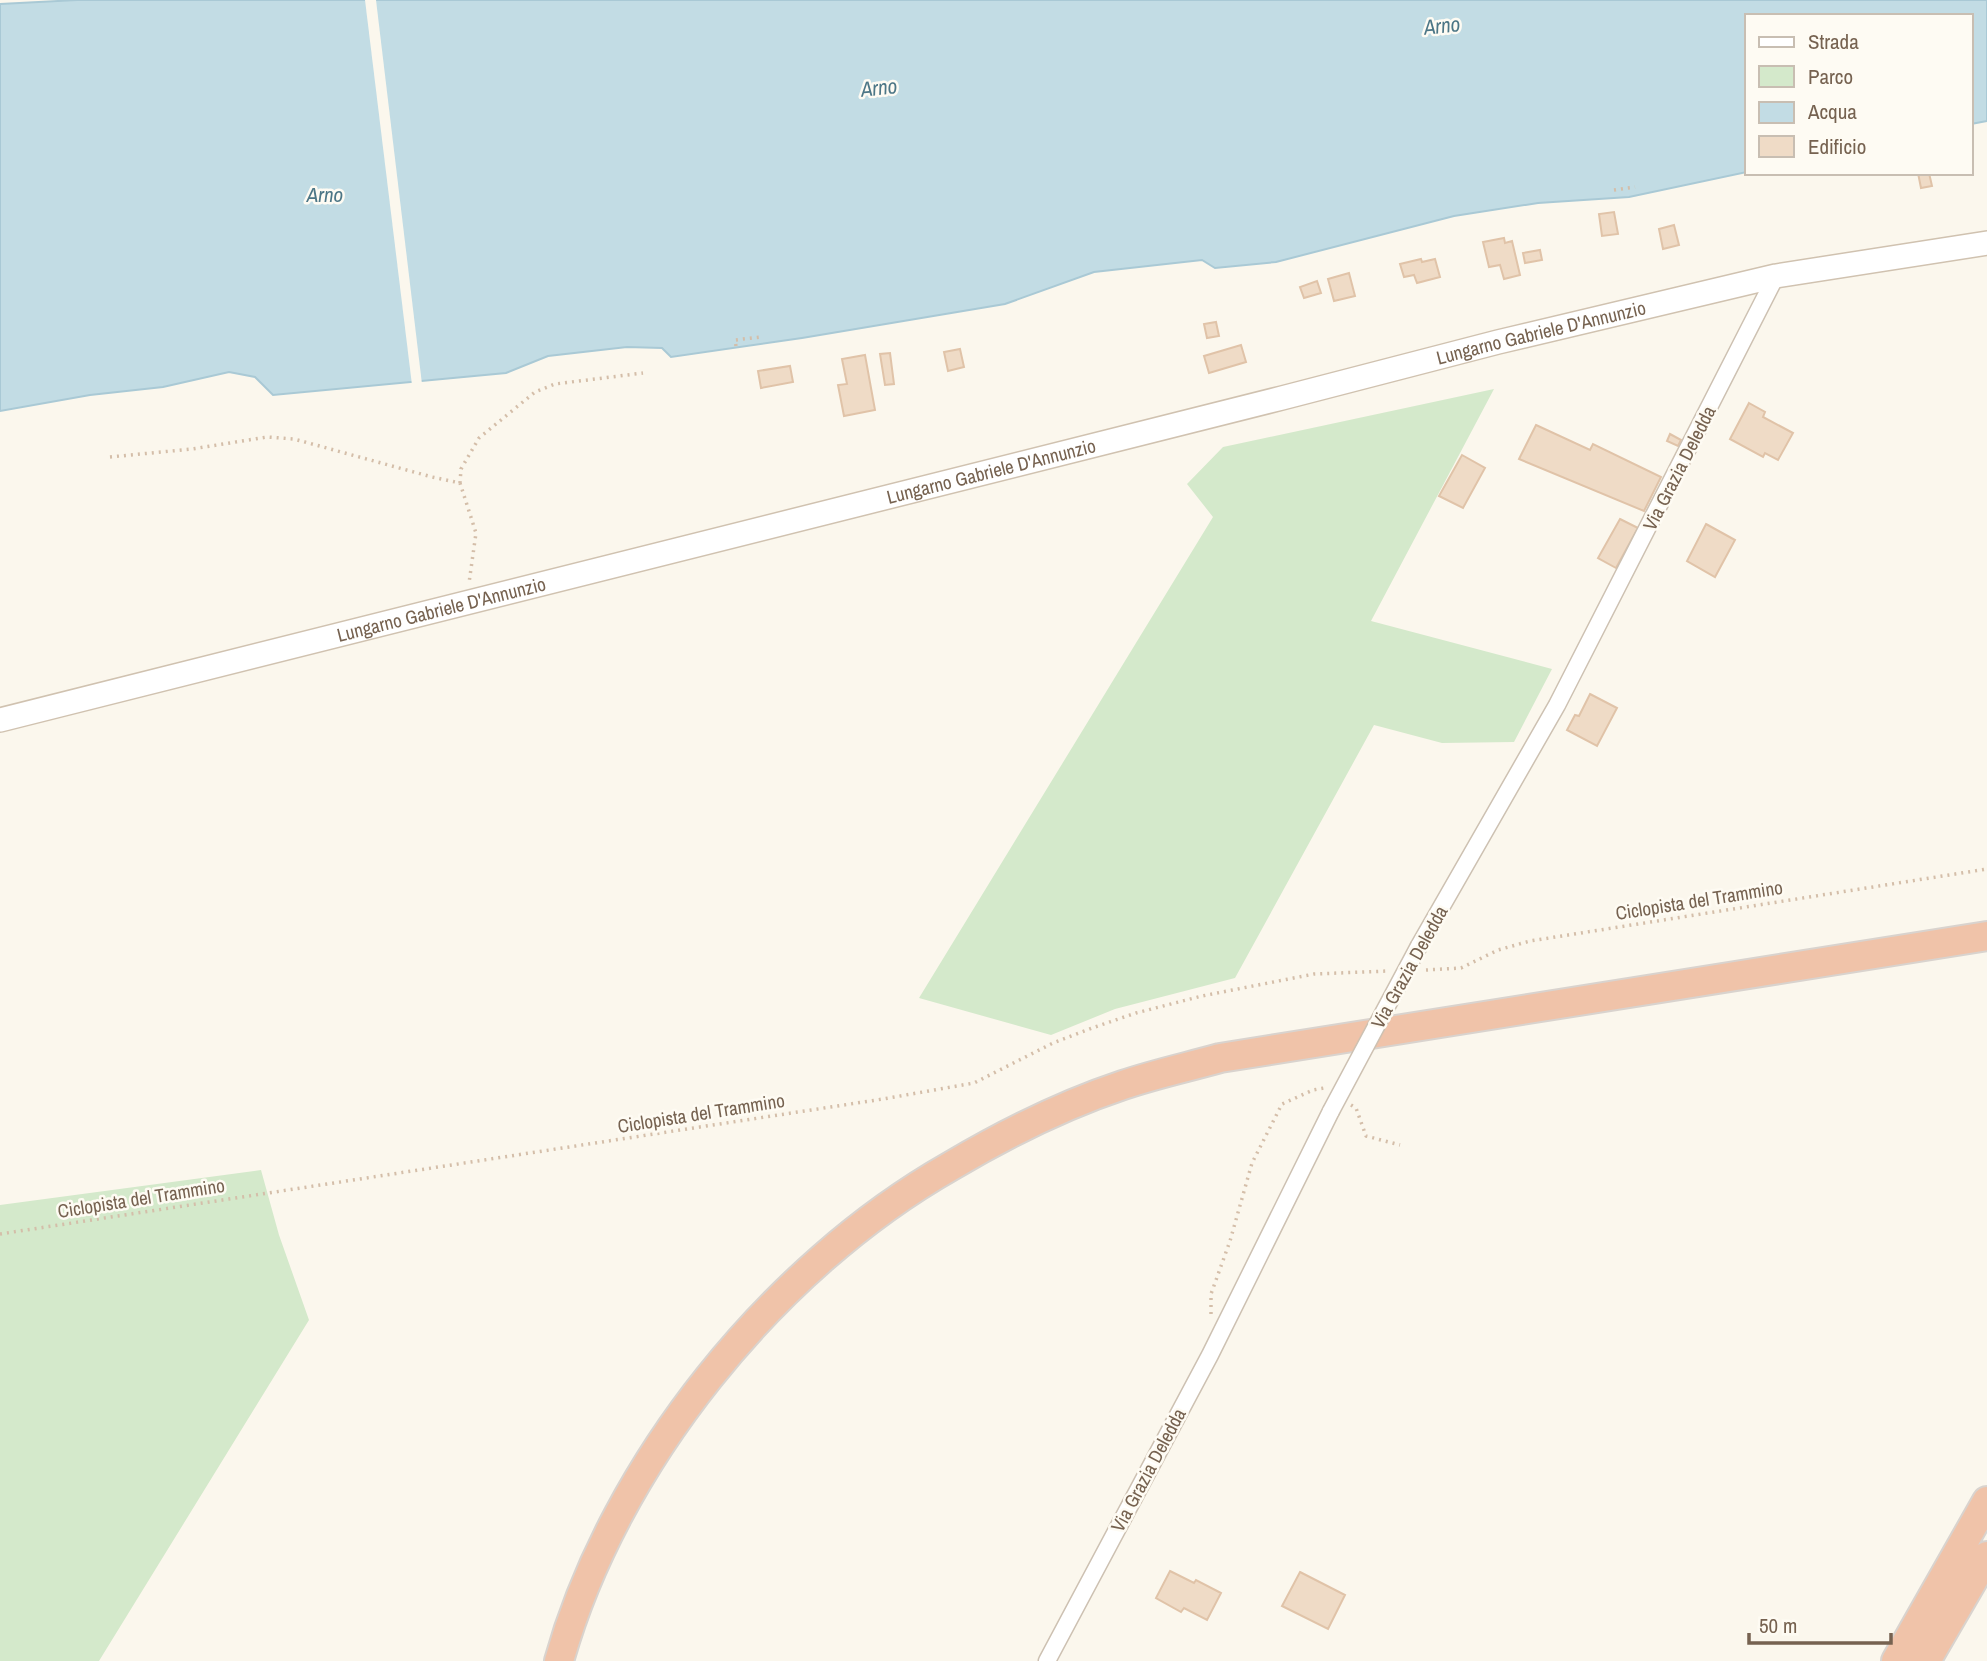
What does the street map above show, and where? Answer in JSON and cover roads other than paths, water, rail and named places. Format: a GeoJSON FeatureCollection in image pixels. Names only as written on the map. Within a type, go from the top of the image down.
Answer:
{"type":"FeatureCollection","features":[{"type":"Feature","properties":{"kind":"highway"},"geometry":{"type":"LineString","coordinates":[[559,1661],[590,1574],[630,1494],[671,1429],[721,1363],[783,1297],[855,1232],[949,1167],[1009,1134],[1124,1085],[1220,1058],[1987,936]]}},
{"type":"Feature","properties":{"kind":"highway"},"geometry":{"type":"LineString","coordinates":[[1896,1661],[1987,1501]]}},
{"type":"Feature","properties":{"kind":"highway"},"geometry":{"type":"LineString","coordinates":[[1926,1661],[1987,1556]]}},
{"type":"Feature","properties":{"kind":"main road","name":"Lungarno Gabriele D'Annunzio"},"geometry":{"type":"LineString","coordinates":[[0,720],[1498,342],[1776,276],[1987,243]]}},
{"type":"Feature","properties":{"kind":"street","name":"Via Grazia Deledda"},"geometry":{"type":"LineString","coordinates":[[1047,1661],[1210,1355],[1331,1111],[1419,946],[1557,705],[1776,276]]}},
{"type":"Feature","properties":{"kind":"water","name":"Arno"},"geometry":{"type":"Polygon","coordinates":[[[77,0],[1987,0],[1987,121],[1973,124],[1973,14],[1745,14],[1745,172],[1629,197],[1538,203],[1454,216],[1276,262],[1215,268],[1202,260],[1094,272],[1005,304],[671,357],[662,348],[627,347],[548,356],[506,373],[273,395],[255,377],[229,372],[163,387],[90,395],[0,411],[0,4],[77,0]]]}}]}
